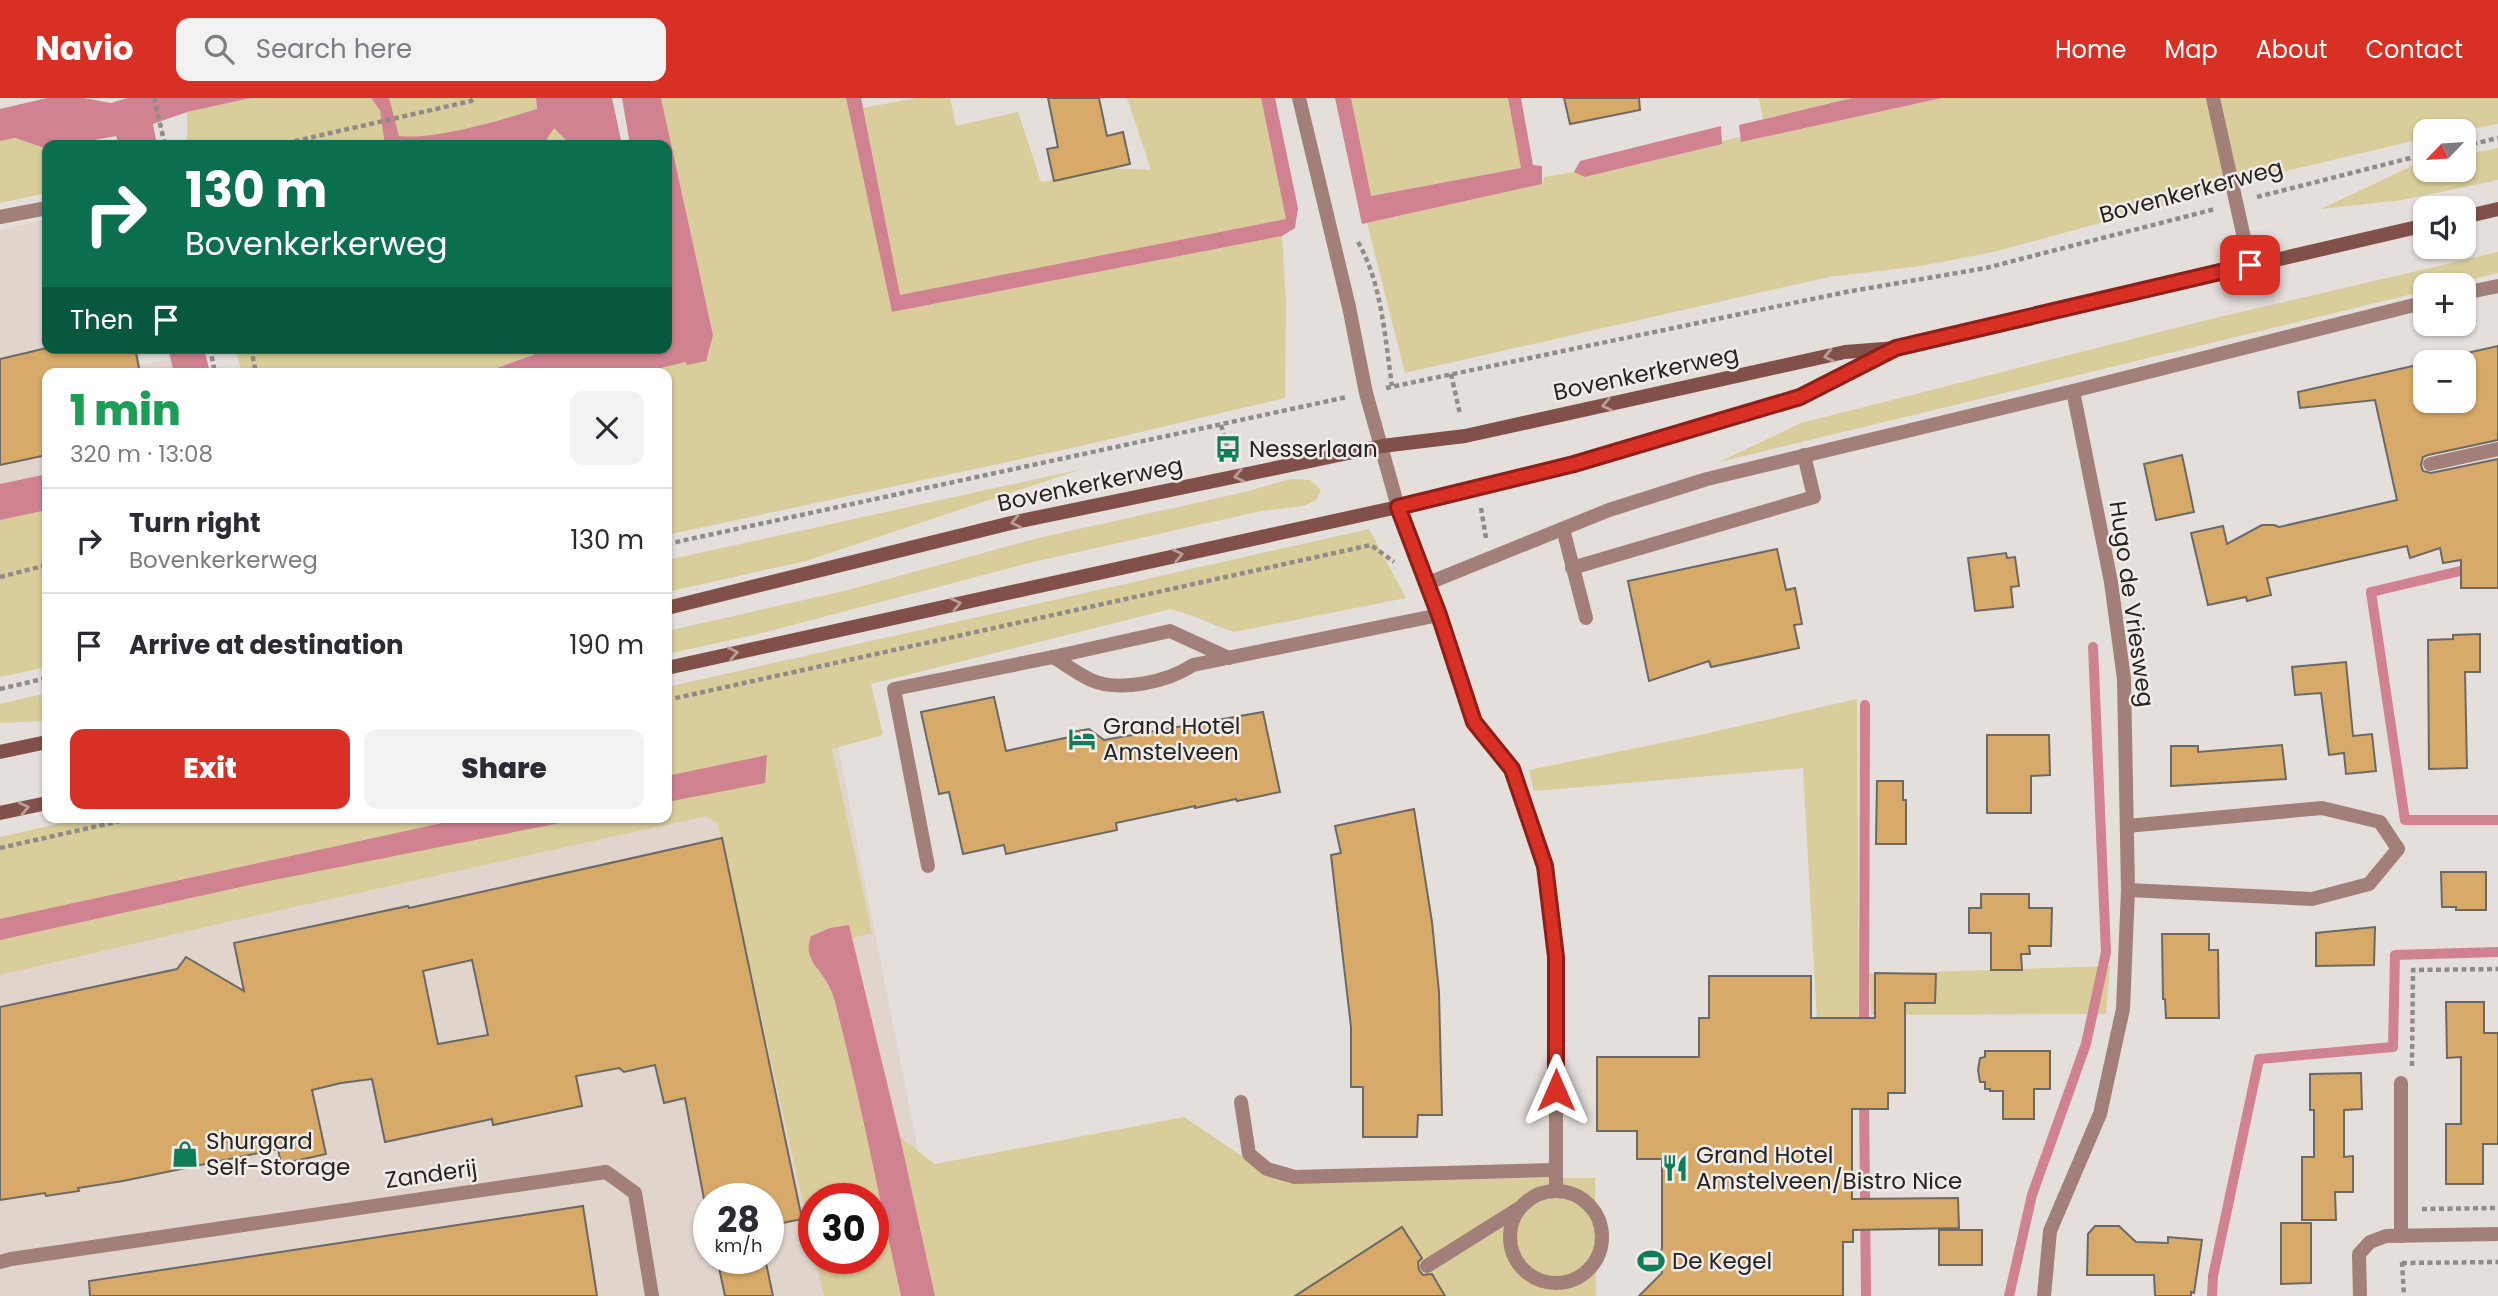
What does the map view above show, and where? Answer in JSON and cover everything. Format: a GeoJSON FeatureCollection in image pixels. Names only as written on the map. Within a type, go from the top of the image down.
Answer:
{"type":"FeatureCollection","features":[{"type":"Feature","properties":{"kind":"main road"},"geometry":{"type":"LineString","coordinates":[[2476,214],[2498,209]]}},
{"type":"Feature","properties":{"kind":"main road","name":"Bovenkerkerweg"},"geometry":{"type":"LineString","coordinates":[[672,607],[1012,523],[1382,446],[1465,436],[1845,352],[1896,348],[2413,228]]}},
{"type":"Feature","properties":{"kind":"main road","name":"Bovenkerkerweg"},"geometry":{"type":"LineString","coordinates":[[672,667],[1398,507],[1574,464],[1800,397],[1896,348]]}},
{"type":"Feature","properties":{"kind":"main road"},"geometry":{"type":"LineString","coordinates":[[0,752],[42,743]]}},
{"type":"Feature","properties":{"kind":"main road"},"geometry":{"type":"LineString","coordinates":[[0,813],[42,804]]}},
{"type":"Feature","properties":{"kind":"street"},"geometry":{"type":"LineString","coordinates":[[1299,98],[1366,393],[1398,507],[1439,615],[1474,722],[1512,769],[1545,866],[1556,957],[1556,1191]]}},
{"type":"Feature","properties":{"kind":"street"},"geometry":{"type":"LineString","coordinates":[[2213,98],[2250,265]]}},
{"type":"Feature","properties":{"kind":"street"},"geometry":{"type":"LineString","coordinates":[[0,217],[42,209]]}},
{"type":"Feature","properties":{"kind":"street"},"geometry":{"type":"LineString","coordinates":[[2476,291],[2498,286]]}},
{"type":"Feature","properties":{"kind":"street"},"geometry":{"type":"LineString","coordinates":[[1426,584],[1609,510],[1707,479],[2413,305]]}},
{"type":"Feature","properties":{"kind":"street","name":"Hugo de Vriesweg"},"geometry":{"type":"LineString","coordinates":[[2044,1296],[2050,1231],[2100,1114],[2123,1009],[2128,891],[2128,776],[2124,679],[2111,582],[2073,391]]}},
{"type":"Feature","properties":{"kind":"street"},"geometry":{"type":"LineString","coordinates":[[2430,464],[2498,449]]}},
{"type":"Feature","properties":{"kind":"street"},"geometry":{"type":"LineString","coordinates":[[1572,568],[1814,497],[1804,455]]}},
{"type":"Feature","properties":{"kind":"street"},"geometry":{"type":"LineString","coordinates":[[1563,529],[1586,618]]}},
{"type":"Feature","properties":{"kind":"street"},"geometry":{"type":"LineString","coordinates":[[1053,657],[1093,681],[1124,686],[1178,675],[1194,665],[1439,615]]}},
{"type":"Feature","properties":{"kind":"street"},"geometry":{"type":"LineString","coordinates":[[929,866],[894,689],[1170,631],[1229,658]]}},
{"type":"Feature","properties":{"kind":"street"},"geometry":{"type":"LineString","coordinates":[[2127,825],[2322,808],[2380,822],[2398,849],[2369,884],[2312,899],[2128,891]]}},
{"type":"Feature","properties":{"kind":"street"},"geometry":{"type":"LineString","coordinates":[[2401,1083],[2401,1236]]}},
{"type":"Feature","properties":{"kind":"street"},"geometry":{"type":"LineString","coordinates":[[1241,1102],[1249,1154],[1267,1169],[1294,1177],[1556,1170]]}},
{"type":"Feature","properties":{"kind":"street","name":"Zanderij"},"geometry":{"type":"LineString","coordinates":[[0,1262],[606,1172],[635,1193],[652,1296]]}},
{"type":"Feature","properties":{"kind":"street"},"geometry":{"type":"LineString","coordinates":[[1427,1266],[1518,1209],[1527,1200],[1538,1194],[1564,1191],[1583,1199],[1594,1211],[1602,1231],[1600,1250],[1592,1266],[1579,1277],[1566,1282],[1548,1283],[1528,1274],[1516,1262],[1510,1244],[1510,1230],[1518,1209]]}},
{"type":"Feature","properties":{"kind":"street"},"geometry":{"type":"LineString","coordinates":[[2360,1296],[2359,1254],[2370,1242],[2386,1236],[2498,1234]]}},
{"type":"Feature","properties":{"kind":"path"},"geometry":{"type":"LineString","coordinates":[[155,98],[164,140]]}},
{"type":"Feature","properties":{"kind":"path"},"geometry":{"type":"LineString","coordinates":[[299,140],[471,102],[475,98]]}},
{"type":"Feature","properties":{"kind":"path"},"geometry":{"type":"LineString","coordinates":[[2476,143],[2498,138]]}},
{"type":"Feature","properties":{"kind":"path","name":"Bovenkerkerweg"},"geometry":{"type":"LineString","coordinates":[[1392,386],[1846,292],[1986,268],[2413,157]]}},
{"type":"Feature","properties":{"kind":"path"},"geometry":{"type":"LineString","coordinates":[[672,543],[1366,393]]}},
{"type":"Feature","properties":{"kind":"path"},"geometry":{"type":"LineString","coordinates":[[1221,425],[1228,449]]}},
{"type":"Feature","properties":{"kind":"path"},"geometry":{"type":"LineString","coordinates":[[672,699],[1371,545]]}},
{"type":"Feature","properties":{"kind":"path"},"geometry":{"type":"LineString","coordinates":[[0,577],[42,566]]}},
{"type":"Feature","properties":{"kind":"path"},"geometry":{"type":"LineString","coordinates":[[0,689],[42,679]]}},
{"type":"Feature","properties":{"kind":"path"},"geometry":{"type":"LineString","coordinates":[[0,848],[111,823]]}},
{"type":"Feature","properties":{"kind":"path"},"geometry":{"type":"LineString","coordinates":[[2401,1083],[2412,1072],[2413,970],[2498,969]]}},
{"type":"Feature","properties":{"kind":"path"},"geometry":{"type":"LineString","coordinates":[[2402,1210],[2498,1208]]}},
{"type":"Feature","properties":{"kind":"path"},"geometry":{"type":"LineString","coordinates":[[2401,1236],[2403,1296]]}},
{"type":"Feature","properties":{"kind":"path"},"geometry":{"type":"LineString","coordinates":[[2402,1263],[2498,1262]]}},
{"type":"Feature","properties":{"kind":"shaded area"},"geometry":{"type":"Polygon","coordinates":[[[47,98],[84,98],[111,103],[127,98],[251,98],[187,112],[153,124],[156,140],[117,140],[116,136],[94,140],[42,140],[42,147],[15,138],[0,141],[0,109],[47,98]]]}},
{"type":"Feature","properties":{"kind":"shaded area"},"geometry":{"type":"Polygon","coordinates":[[[251,98],[536,98],[537,109],[566,140],[187,140],[187,112],[251,98]]]}},
{"type":"Feature","properties":{"kind":"shaded area"},"geometry":{"type":"Polygon","coordinates":[[[371,98],[389,98],[399,136],[414,136],[468,128],[537,109],[536,98],[612,98],[621,140],[566,140],[554,128],[546,140],[384,140],[380,110],[371,98]]]}},
{"type":"Feature","properties":{"kind":"shaded area"},"geometry":{"type":"Polygon","coordinates":[[[622,98],[661,98],[670,140],[629,140],[622,98]]]}},
{"type":"Feature","properties":{"kind":"shaded area"},"geometry":{"type":"Polygon","coordinates":[[[661,98],[846,98],[892,312],[1282,236],[1286,301],[1285,398],[1077,447],[672,534],[672,368],[661,368],[687,364],[713,335],[661,98]]]}},
{"type":"Feature","properties":{"kind":"shaded area"},"geometry":{"type":"Polygon","coordinates":[[[846,98],[861,98],[900,295],[1286,219],[1261,98],[1275,98],[1298,208],[1295,228],[1282,236],[892,312],[846,98]]]}},
{"type":"Feature","properties":{"kind":"shaded area"},"geometry":{"type":"Polygon","coordinates":[[[916,98],[950,98],[956,126],[1018,112],[1041,182],[1110,168],[1151,170],[1127,98],[1261,98],[1286,219],[900,296],[863,108],[916,98]]]}},
{"type":"Feature","properties":{"kind":"shaded area"},"geometry":{"type":"Polygon","coordinates":[[[1335,98],[1351,98],[1371,196],[1521,168],[1508,98],[1521,98],[1533,165],[1542,166],[1542,184],[1362,224],[1335,98]]]}},
{"type":"Feature","properties":{"kind":"shaded area"},"geometry":{"type":"Polygon","coordinates":[[[1351,98],[1508,98],[1522,168],[1370,196],[1351,98]]]}},
{"type":"Feature","properties":{"kind":"shaded area"},"geometry":{"type":"Polygon","coordinates":[[[1759,98],[1852,98],[1763,119],[1759,98]]]}},
{"type":"Feature","properties":{"kind":"shaded area"},"geometry":{"type":"Polygon","coordinates":[[[1852,98],[1942,98],[1741,142],[1739,125],[1852,98]]]}},
{"type":"Feature","properties":{"kind":"shaded area"},"geometry":{"type":"Polygon","coordinates":[[[1942,98],[2498,98],[2498,124],[2476,128],[2476,119],[2413,119],[2413,141],[2256,178],[2186,200],[1993,252],[1921,266],[1829,277],[1405,373],[1367,223],[1542,184],[1544,177],[1574,172],[1586,177],[1722,144],[1722,141],[1740,137],[1741,142],[1942,98]]]}},
{"type":"Feature","properties":{"kind":"shaded area"},"geometry":{"type":"Polygon","coordinates":[[[1721,126],[1722,144],[1585,177],[1574,172],[1580,161],[1721,126]]]}},
{"type":"Feature","properties":{"kind":"shaded area"},"geometry":{"type":"Polygon","coordinates":[[[14,138],[42,147],[42,194],[0,203],[0,141],[14,138]]]}},
{"type":"Feature","properties":{"kind":"shaded area"},"geometry":{"type":"Polygon","coordinates":[[[672,148],[713,335],[706,361],[661,368],[497,368],[535,354],[672,354],[672,148]]]}},
{"type":"Feature","properties":{"kind":"shaded area"},"geometry":{"type":"Polygon","coordinates":[[[2498,148],[2498,180],[2402,200],[2321,209],[2413,165],[2413,182],[2476,182],[2476,153],[2498,148]]]}},
{"type":"Feature","properties":{"kind":"shaded area"},"geometry":{"type":"Polygon","coordinates":[[[42,220],[42,354],[138,354],[141,365],[171,359],[173,368],[42,368],[42,475],[0,484],[0,230],[42,220]]]}},
{"type":"Feature","properties":{"kind":"shaded area"},"geometry":{"type":"Polygon","coordinates":[[[2498,252],[2498,273],[2476,278],[2476,273],[2413,273],[2413,294],[1719,462],[1801,423],[2211,319],[2498,252]]]}},
{"type":"Feature","properties":{"kind":"shaded area"},"geometry":{"type":"Polygon","coordinates":[[[169,354],[205,354],[209,368],[173,368],[169,354]]]}},
{"type":"Feature","properties":{"kind":"shaded area"},"geometry":{"type":"Polygon","coordinates":[[[237,354],[535,354],[497,368],[241,368],[237,354]]]}},
{"type":"Feature","properties":{"kind":"shaded area"},"geometry":{"type":"Polygon","coordinates":[[[1082,469],[806,561],[672,591],[672,559],[1082,469]]]}},
{"type":"Feature","properties":{"kind":"shaded area"},"geometry":{"type":"Polygon","coordinates":[[[42,475],[42,511],[0,520],[0,484],[42,475]]]}},
{"type":"Feature","properties":{"kind":"shaded area"},"geometry":{"type":"Polygon","coordinates":[[[1290,479],[1310,480],[1321,490],[1316,500],[1303,506],[1261,511],[1033,562],[754,635],[672,653],[672,630],[848,590],[1034,539],[1241,493],[1290,479]]]}},
{"type":"Feature","properties":{"kind":"shaded area"},"geometry":{"type":"Polygon","coordinates":[[[42,511],[42,668],[0,677],[0,520],[42,511]]]}},
{"type":"Feature","properties":{"kind":"shaded area"},"geometry":{"type":"Polygon","coordinates":[[[1369,529],[1406,598],[1234,632],[1170,609],[871,684],[883,735],[832,749],[872,933],[852,938],[849,926],[811,958],[830,987],[835,1001],[876,1183],[799,1183],[718,824],[706,816],[0,975],[0,837],[62,823],[672,823],[672,686],[1369,529]]]}},
{"type":"Feature","properties":{"kind":"shaded area"},"geometry":{"type":"Polygon","coordinates":[[[822,665],[947,1296],[0,1296],[0,858],[569,823],[672,823],[672,812],[822,665]]]}},
{"type":"Feature","properties":{"kind":"shaded area"},"geometry":{"type":"Polygon","coordinates":[[[42,694],[42,721],[0,723],[0,704],[42,694]]]}},
{"type":"Feature","properties":{"kind":"shaded area"},"geometry":{"type":"Polygon","coordinates":[[[1857,699],[1859,1017],[1844,1022],[1817,1022],[1803,768],[1534,791],[1529,770],[1857,699]]]}},
{"type":"Feature","properties":{"kind":"shaded area"},"geometry":{"type":"Polygon","coordinates":[[[767,755],[765,783],[672,801],[672,775],[767,755]]]}},
{"type":"Feature","properties":{"kind":"shaded area"},"geometry":{"type":"Polygon","coordinates":[[[442,823],[560,823],[254,884],[0,940],[0,919],[442,823]]]}},
{"type":"Feature","properties":{"kind":"shaded area"},"geometry":{"type":"Polygon","coordinates":[[[849,925],[935,1296],[901,1296],[889,1240],[889,1183],[877,1183],[836,1004],[809,951],[811,936],[830,928],[849,925]]]}},
{"type":"Feature","properties":{"kind":"shaded area"},"geometry":{"type":"Polygon","coordinates":[[[2110,966],[2106,1014],[1871,1015],[1869,974],[2110,966]]]}},
{"type":"Feature","properties":{"kind":"shaded area"},"geometry":{"type":"Polygon","coordinates":[[[1184,1117],[1276,1179],[1595,1178],[1596,1296],[935,1296],[900,1137],[935,1164],[1184,1117]]]}},
{"type":"Feature","properties":{"kind":"shaded area"},"geometry":{"type":"Polygon","coordinates":[[[889,1241],[901,1296],[824,1296],[819,1274],[889,1274],[889,1241]]]}},
{"type":"Feature","properties":{"kind":"building"},"geometry":{"type":"Polygon","coordinates":[[[1048,98],[1099,98],[1107,136],[1123,132],[1130,164],[1054,181],[1047,149],[1058,147],[1048,98]]]}},
{"type":"Feature","properties":{"kind":"building"},"geometry":{"type":"Polygon","coordinates":[[[1564,98],[1639,98],[1640,110],[1570,124],[1564,98]]]}},
{"type":"Feature","properties":{"kind":"building"},"geometry":{"type":"Polygon","coordinates":[[[2498,346],[2498,440],[2428,455],[2423,457],[2421,465],[2423,471],[2431,473],[2498,459],[2498,588],[2461,588],[2461,560],[2443,563],[2440,548],[2410,558],[2407,546],[2267,578],[2271,595],[2247,601],[2246,597],[2208,605],[2191,533],[2223,526],[2227,544],[2262,525],[2279,527],[2397,500],[2375,400],[2300,408],[2298,392],[2413,366],[2413,413],[2476,413],[2476,351],[2498,346]]]}},
{"type":"Feature","properties":{"kind":"building"},"geometry":{"type":"Polygon","coordinates":[[[42,349],[42,354],[136,354],[139,368],[42,368],[42,456],[0,465],[0,359],[42,349]]]}},
{"type":"Feature","properties":{"kind":"building"},"geometry":{"type":"Polygon","coordinates":[[[2182,455],[2194,512],[2156,520],[2144,464],[2182,455]]]}},
{"type":"Feature","properties":{"kind":"building"},"geometry":{"type":"Polygon","coordinates":[[[1777,549],[1786,590],[1795,588],[1802,624],[1794,625],[1799,648],[1711,667],[1709,661],[1649,681],[1628,581],[1777,549]]]}},
{"type":"Feature","properties":{"kind":"building"},"geometry":{"type":"Polygon","coordinates":[[[2006,553],[2007,558],[2015,557],[2019,586],[2011,587],[2013,607],[1975,611],[1968,558],[2006,553]]]}},
{"type":"Feature","properties":{"kind":"building"},"geometry":{"type":"Polygon","coordinates":[[[2480,634],[2480,672],[2465,672],[2467,768],[2429,769],[2428,640],[2453,639],[2453,635],[2480,634]]]}},
{"type":"Feature","properties":{"kind":"building"},"geometry":{"type":"Polygon","coordinates":[[[2346,662],[2353,736],[2372,734],[2376,771],[2346,774],[2344,753],[2329,755],[2321,693],[2295,695],[2292,667],[2346,662]]]}},
{"type":"Feature","properties":{"kind":"building"},"geometry":{"type":"Polygon","coordinates":[[[994,697],[1006,751],[1069,737],[1072,732],[1089,729],[1104,740],[1263,712],[1280,792],[1116,823],[1117,830],[1006,854],[1004,845],[963,854],[949,792],[939,794],[921,712],[994,697]]]}},
{"type":"Feature","properties":{"kind":"building"},"geometry":{"type":"Polygon","coordinates":[[[1987,735],[2049,735],[2050,775],[2031,776],[2031,813],[1987,813],[1987,735]]]}},
{"type":"Feature","properties":{"kind":"building"},"geometry":{"type":"Polygon","coordinates":[[[2282,745],[2286,779],[2171,786],[2171,746],[2198,746],[2198,752],[2282,745]]]}},
{"type":"Feature","properties":{"kind":"building"},"geometry":{"type":"Polygon","coordinates":[[[1877,781],[1903,781],[1906,844],[1876,844],[1877,781]]]}},
{"type":"Feature","properties":{"kind":"building"},"geometry":{"type":"Polygon","coordinates":[[[1414,809],[1432,922],[1439,992],[1442,1115],[1418,1115],[1417,1137],[1363,1137],[1363,1087],[1351,1087],[1351,1027],[1331,855],[1341,853],[1335,826],[1414,809]]]}},
{"type":"Feature","properties":{"kind":"building"},"geometry":{"type":"Polygon","coordinates":[[[722,838],[798,1200],[798,1220],[784,1223],[784,1183],[701,1183],[685,1098],[664,1103],[655,1065],[624,1072],[619,1068],[576,1076],[582,1106],[493,1125],[492,1119],[385,1142],[372,1079],[341,1083],[312,1090],[326,1154],[281,1164],[278,1149],[78,1188],[79,1191],[0,1200],[0,1007],[177,969],[186,957],[244,991],[234,943],[408,906],[409,908],[722,838]],[[472,960],[423,971],[438,1044],[488,1035],[472,960]]]}},
{"type":"Feature","properties":{"kind":"building"},"geometry":{"type":"Polygon","coordinates":[[[2441,872],[2486,872],[2486,910],[2442,907],[2441,872]]]}},
{"type":"Feature","properties":{"kind":"building"},"geometry":{"type":"Polygon","coordinates":[[[1981,894],[2029,894],[2029,908],[2052,908],[2051,946],[2029,946],[2030,954],[2021,954],[2022,970],[1991,970],[1991,933],[1969,933],[1969,908],[1981,908],[1981,894]]]}},
{"type":"Feature","properties":{"kind":"building"},"geometry":{"type":"Polygon","coordinates":[[[2375,927],[2374,965],[2316,966],[2316,933],[2375,927]]]}},
{"type":"Feature","properties":{"kind":"building"},"geometry":{"type":"Polygon","coordinates":[[[2162,934],[2209,934],[2209,950],[2218,950],[2219,1018],[2166,1018],[2162,934]]]}},
{"type":"Feature","properties":{"kind":"building"},"geometry":{"type":"Polygon","coordinates":[[[1875,973],[1936,974],[1935,1003],[1905,1003],[1905,1093],[1888,1093],[1888,1109],[1852,1109],[1852,1199],[1958,1198],[1959,1228],[1853,1230],[1853,1242],[1843,1242],[1843,1296],[1639,1296],[1662,1273],[1659,1257],[1662,1248],[1662,1159],[1637,1159],[1637,1131],[1597,1131],[1597,1057],[1699,1057],[1699,1018],[1709,1018],[1709,976],[1811,976],[1811,1018],[1875,1018],[1875,973]]]}},
{"type":"Feature","properties":{"kind":"building"},"geometry":{"type":"Polygon","coordinates":[[[2446,1002],[2484,1002],[2484,1033],[2498,1033],[2498,1144],[2483,1144],[2483,1184],[2446,1184],[2446,1124],[2461,1124],[2461,1057],[2447,1058],[2446,1002]]]}},
{"type":"Feature","properties":{"kind":"building"},"geometry":{"type":"Polygon","coordinates":[[[1985,1051],[2050,1051],[2050,1089],[2034,1089],[2034,1119],[2003,1119],[2003,1091],[1990,1091],[1985,1089],[1985,1082],[1980,1082],[1978,1070],[1980,1058],[1985,1057],[1985,1051]]]}},
{"type":"Feature","properties":{"kind":"building"},"geometry":{"type":"Polygon","coordinates":[[[2361,1073],[2362,1109],[2344,1110],[2344,1157],[2353,1156],[2353,1192],[2335,1192],[2336,1220],[2302,1220],[2302,1157],[2314,1157],[2314,1110],[2310,1110],[2310,1074],[2361,1073]]]}},
{"type":"Feature","properties":{"kind":"building"},"geometry":{"type":"Polygon","coordinates":[[[583,1206],[597,1296],[90,1296],[89,1281],[583,1206]]]}},
{"type":"Feature","properties":{"kind":"building"},"geometry":{"type":"Polygon","coordinates":[[[2281,1223],[2311,1223],[2311,1283],[2281,1284],[2281,1223]]]}},
{"type":"Feature","properties":{"kind":"building"},"geometry":{"type":"Polygon","coordinates":[[[2095,1226],[2119,1226],[2136,1242],[2168,1243],[2168,1237],[2202,1240],[2194,1293],[2191,1292],[2191,1296],[2155,1296],[2154,1275],[2087,1275],[2088,1234],[2095,1226]]]}},
{"type":"Feature","properties":{"kind":"building"},"geometry":{"type":"Polygon","coordinates":[[[1402,1227],[1422,1258],[1418,1262],[1419,1270],[1423,1275],[1432,1274],[1445,1296],[1295,1296],[1402,1227]]]}},
{"type":"Feature","properties":{"kind":"building"},"geometry":{"type":"Polygon","coordinates":[[[1939,1230],[1982,1230],[1982,1265],[1939,1265],[1939,1230]]]}},
{"type":"Feature","properties":{"kind":"building"},"geometry":{"type":"Polygon","coordinates":[[[720,1274],[768,1274],[773,1296],[725,1296],[720,1274]]]}},
{"type":"Feature","properties":{"kind":"waterway"},"geometry":{"type":"LineString","coordinates":[[2498,562],[2371,592],[2405,820],[2498,820]]}},
{"type":"Feature","properties":{"kind":"waterway"},"geometry":{"type":"LineString","coordinates":[[2009,1296],[2032,1195],[2086,1044],[2106,952],[2093,647]]}},
{"type":"Feature","properties":{"kind":"waterway"},"geometry":{"type":"LineString","coordinates":[[1864,1030],[1865,705]]}},
{"type":"Feature","properties":{"kind":"waterway"},"geometry":{"type":"LineString","coordinates":[[2212,1296],[2213,1276],[2259,1059],[2393,1047],[2395,955],[2498,952]]}},
{"type":"Feature","properties":{"kind":"waterway"},"geometry":{"type":"LineString","coordinates":[[1864,1097],[1866,1296]]}},
{"type":"Feature","properties":{"kind":"place","name":"Nesserlaan"},"geometry":{"type":"Point","coordinates":[1228,449]}},
{"type":"Feature","properties":{"kind":"place","name":"Grand Hotel Amstelveen"},"geometry":{"type":"Point","coordinates":[1082,739]}},
{"type":"Feature","properties":{"kind":"place","name":"Shurgard Self-Storage"},"geometry":{"type":"Point","coordinates":[185,1154]}},
{"type":"Feature","properties":{"kind":"place","name":"Grand Hotel Amstelveen/Bistro Nice"},"geometry":{"type":"Point","coordinates":[1675,1168]}},
{"type":"Feature","properties":{"kind":"place","name":"De Kegel"},"geometry":{"type":"Point","coordinates":[1651,1261]}},
{"type":"Feature","properties":{"kind":"route"},"geometry":{"type":"LineString","coordinates":[[1556,1090],[1556,957],[1545,866],[1512,769],[1474,722],[1439,615],[1398,507],[1574,464],[1800,397],[1896,348],[2250,265]]}}]}
